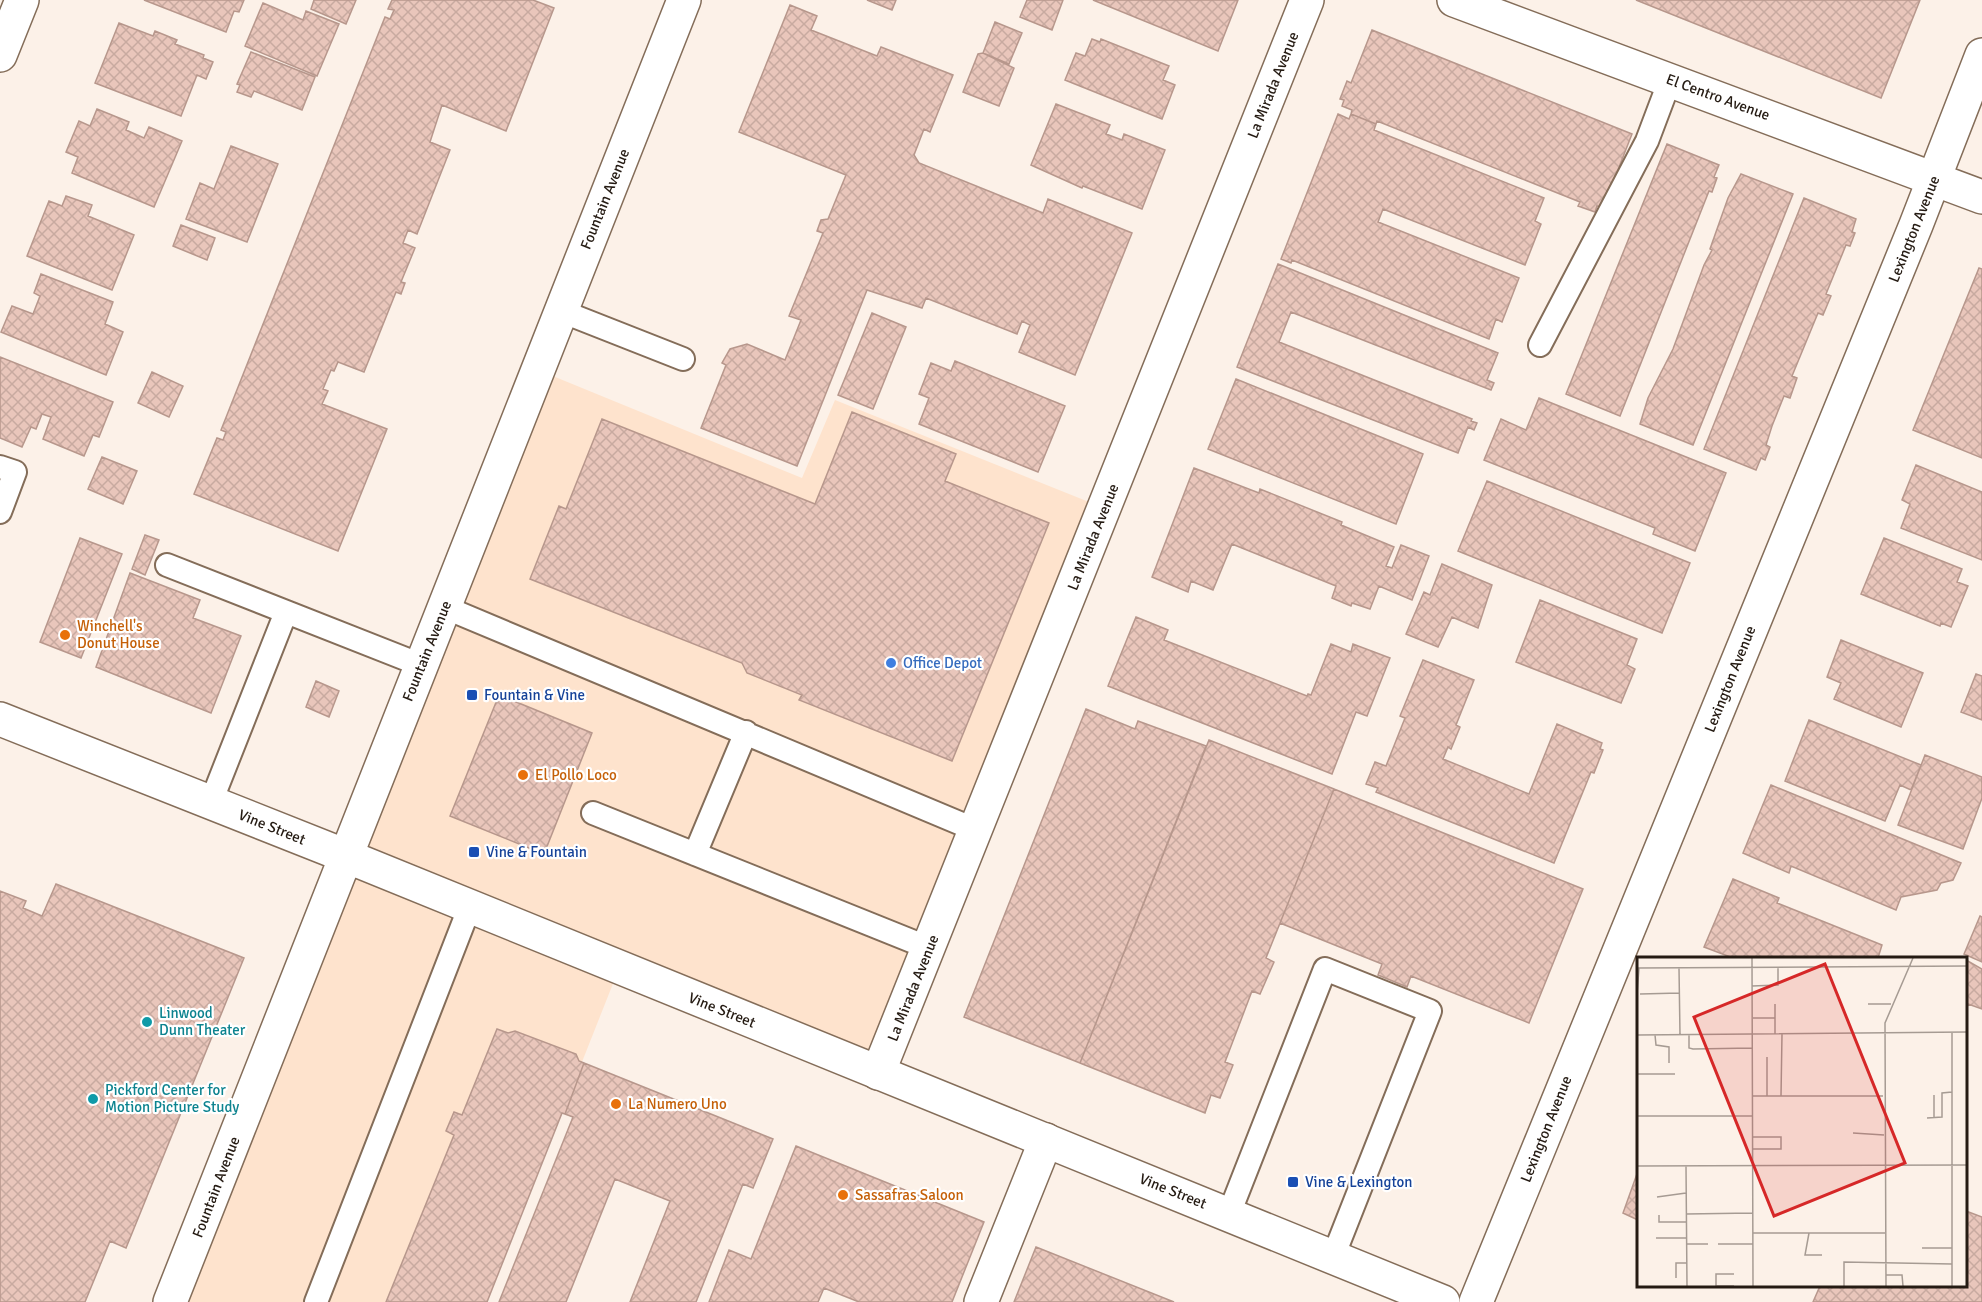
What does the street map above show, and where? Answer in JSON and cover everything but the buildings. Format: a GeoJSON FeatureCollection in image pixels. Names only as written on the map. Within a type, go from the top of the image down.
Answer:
{"type":"FeatureCollection","features":[{"type":"Feature","properties":{"kind":"street"},"geometry":{"type":"LineString","coordinates":[[0,55],[22,0]]}},
{"type":"Feature","properties":{"kind":"street","name":"Fountain Avenue"},"geometry":{"type":"LineString","coordinates":[[170,1302],[684,0]]}},
{"type":"Feature","properties":{"kind":"street","name":"La Mirada Avenue"},"geometry":{"type":"LineString","coordinates":[[878,1073],[1307,0]]}},
{"type":"Feature","properties":{"kind":"street","name":"El Centro Avenue"},"geometry":{"type":"LineString","coordinates":[[1454,0],[1982,197]]}},
{"type":"Feature","properties":{"kind":"street","name":"Lexington Avenue"},"geometry":{"type":"LineString","coordinates":[[1476,1302],[1935,178],[1982,55]]}},
{"type":"Feature","properties":{"kind":"street","name":"Vine Street"},"geometry":{"type":"LineString","coordinates":[[0,719],[470,906],[1443,1302]]}},
{"type":"Feature","properties":{"kind":"street"},"geometry":{"type":"LineString","coordinates":[[981,1302],[1046,1140]]}},
{"type":"Feature","properties":{"kind":"lane"},"geometry":{"type":"LineString","coordinates":[[1540,345],[1647,141],[1670,80]]}},
{"type":"Feature","properties":{"kind":"lane"},"geometry":{"type":"LineString","coordinates":[[561,311],[683,359]]}},
{"type":"Feature","properties":{"kind":"lane"},"geometry":{"type":"LineString","coordinates":[[0,467],[15,472],[0,512]]}},
{"type":"Feature","properties":{"kind":"lane"},"geometry":{"type":"LineString","coordinates":[[167,565],[421,665]]}},
{"type":"Feature","properties":{"kind":"lane"},"geometry":{"type":"LineString","coordinates":[[444,607],[976,830]]}},
{"type":"Feature","properties":{"kind":"lane"},"geometry":{"type":"LineString","coordinates":[[211,802],[286,612]]}},
{"type":"Feature","properties":{"kind":"lane"},"geometry":{"type":"LineString","coordinates":[[695,854],[746,732]]}},
{"type":"Feature","properties":{"kind":"lane"},"geometry":{"type":"LineString","coordinates":[[593,813],[929,948]]}},
{"type":"Feature","properties":{"kind":"lane"},"geometry":{"type":"LineString","coordinates":[[316,1302],[470,906]]}},
{"type":"Feature","properties":{"kind":"lane"},"geometry":{"type":"LineString","coordinates":[[1229,1214],[1325,969],[1430,1011],[1334,1257]]}},
{"type":"Feature","properties":{"kind":"shaded area"},"geometry":{"type":"Polygon","coordinates":[[[543,372],[802,478],[835,400],[1099,506],[877,1068],[352,853],[543,372]]]}},
{"type":"Feature","properties":{"kind":"shaded area"},"geometry":{"type":"Polygon","coordinates":[[[350,865],[616,976],[487,1302],[178,1302],[350,865]]]}},
{"type":"Feature","properties":{"kind":"place","name":"Winchell's Donut House"},"geometry":{"type":"Point","coordinates":[65,635]}},
{"type":"Feature","properties":{"kind":"place","name":"Office Depot"},"geometry":{"type":"Point","coordinates":[891,663]}},
{"type":"Feature","properties":{"kind":"place","name":"Fountain & Vine"},"geometry":{"type":"Point","coordinates":[472,695]}},
{"type":"Feature","properties":{"kind":"place","name":"El Pollo Loco"},"geometry":{"type":"Point","coordinates":[523,775]}},
{"type":"Feature","properties":{"kind":"place","name":"Vine & Fountain"},"geometry":{"type":"Point","coordinates":[474,852]}},
{"type":"Feature","properties":{"kind":"place","name":"Linwood Dunn Theater"},"geometry":{"type":"Point","coordinates":[147,1022]}},
{"type":"Feature","properties":{"kind":"place","name":"Pickford Center for Motion Picture Study"},"geometry":{"type":"Point","coordinates":[93,1099]}},
{"type":"Feature","properties":{"kind":"place","name":"La Numero Uno"},"geometry":{"type":"Point","coordinates":[616,1104]}},
{"type":"Feature","properties":{"kind":"place","name":"Vine & Lexington"},"geometry":{"type":"Point","coordinates":[1293,1182]}},
{"type":"Feature","properties":{"kind":"place","name":"Sassafras Saloon"},"geometry":{"type":"Point","coordinates":[843,1195]}}]}
